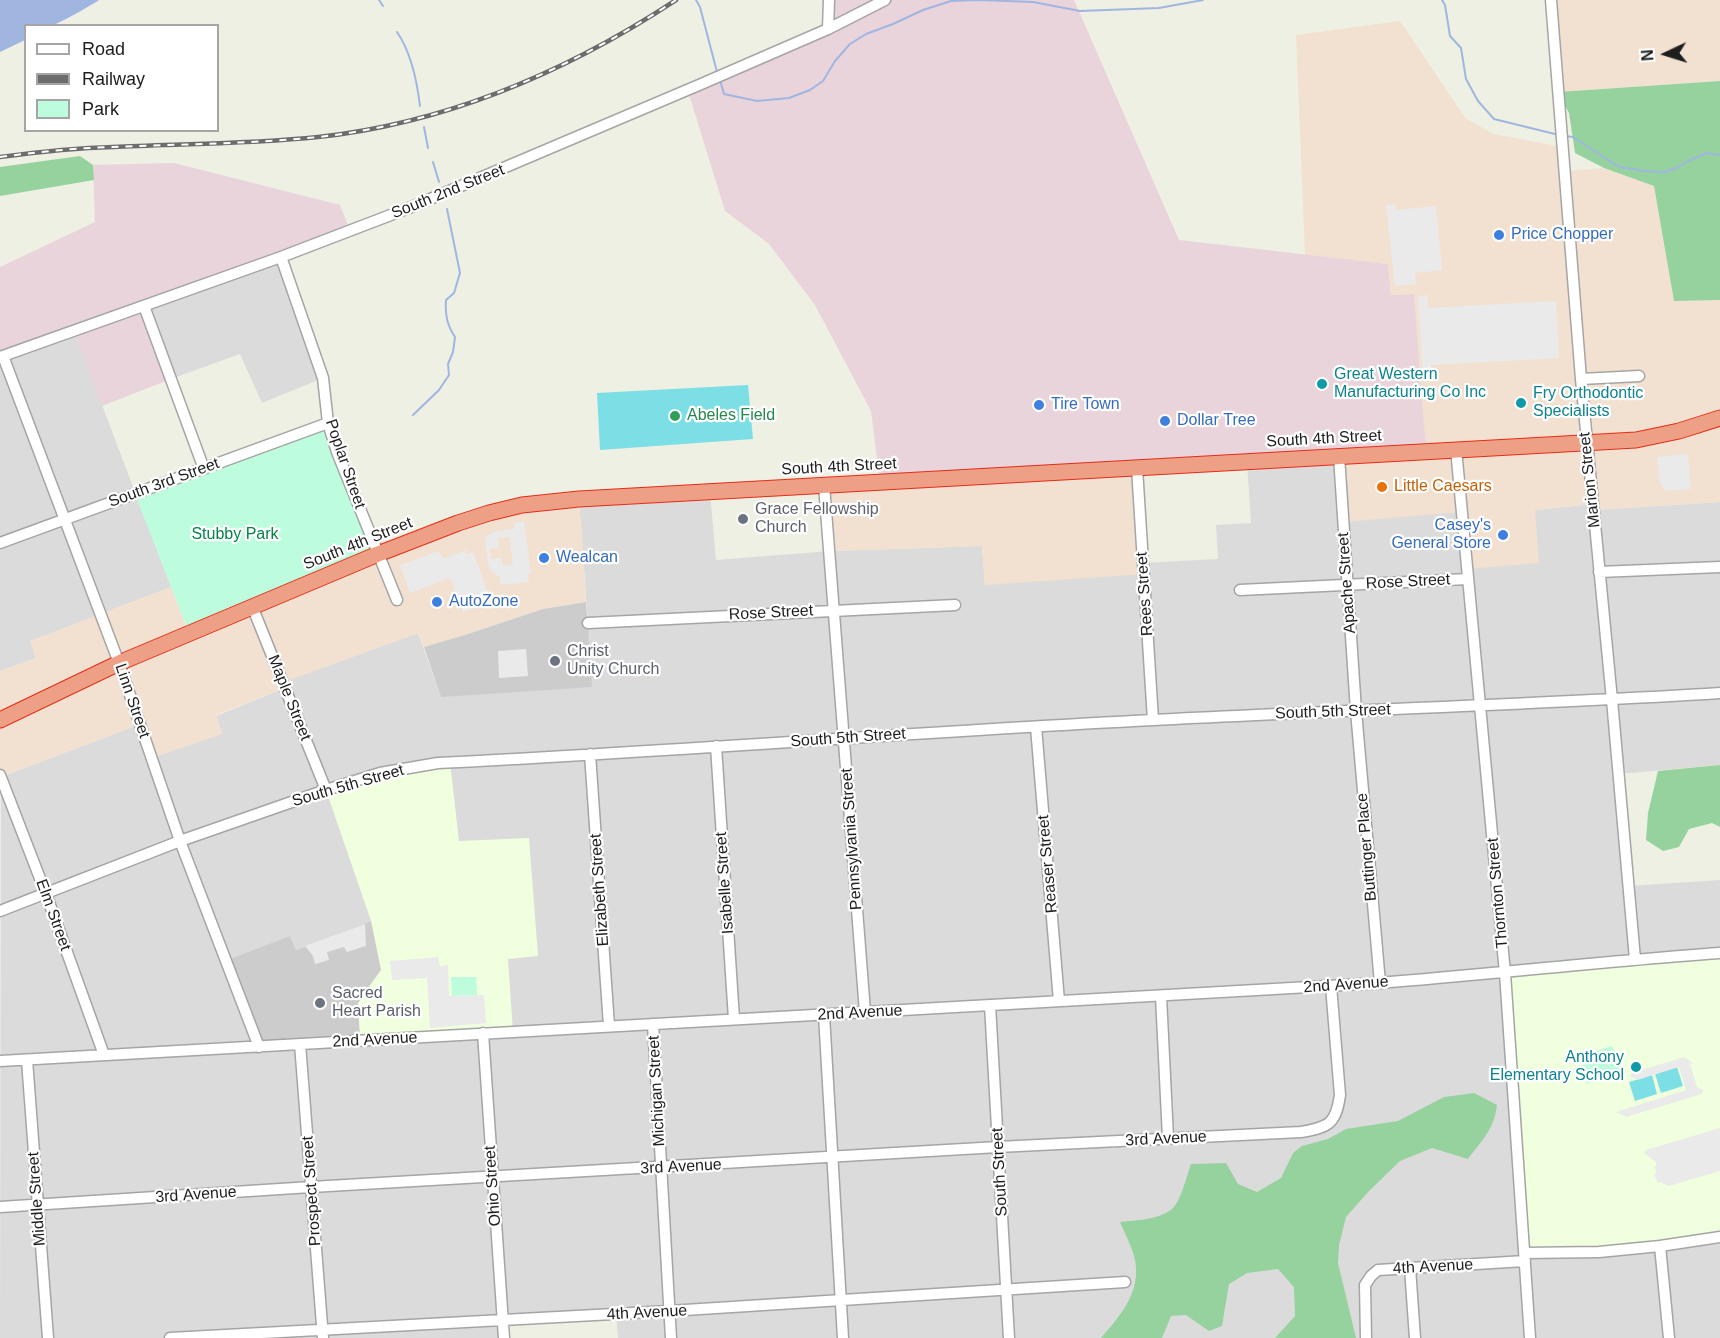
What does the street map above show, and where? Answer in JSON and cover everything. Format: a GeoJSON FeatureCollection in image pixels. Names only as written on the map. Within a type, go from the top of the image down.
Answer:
{"type":"FeatureCollection","features":[{"type":"Feature","properties":{"kind":"highway","name":"South 4th Street"},"geometry":{"type":"LineString","coordinates":[[0,720],[119,663],[378,554],[458,523],[522,505],[1636,440],[1720,418]]}},
{"type":"Feature","properties":{"kind":"street"},"geometry":{"type":"LineString","coordinates":[[828,29],[829,0]]}},
{"type":"Feature","properties":{"kind":"street","name":"South 2nd Street"},"geometry":{"type":"LineString","coordinates":[[2,357],[409,208],[699,86],[828,29],[885,0]]}},
{"type":"Feature","properties":{"kind":"street","name":"Marion Street"},"geometry":{"type":"LineString","coordinates":[[1551,0],[1581,379],[1635,959]]}},
{"type":"Feature","properties":{"kind":"street","name":"Poplar Street"},"geometry":{"type":"LineString","coordinates":[[281,256],[323,378],[328,423],[337,452],[397,600]]}},
{"type":"Feature","properties":{"kind":"street"},"geometry":{"type":"LineString","coordinates":[[144,306],[204,469]]}},
{"type":"Feature","properties":{"kind":"street","name":"Linn Street"},"geometry":{"type":"LineString","coordinates":[[2,357],[66,519],[119,663],[180,841],[259,1047]]}},
{"type":"Feature","properties":{"kind":"street"},"geometry":{"type":"LineString","coordinates":[[1581,379],[1639,376]]}},
{"type":"Feature","properties":{"kind":"street","name":"South 3rd Street"},"geometry":{"type":"LineString","coordinates":[[0,543],[328,423]]}},
{"type":"Feature","properties":{"kind":"street","name":"Thornton Street"},"geometry":{"type":"LineString","coordinates":[[1456,449],[1505,973],[1530,1338]]}},
{"type":"Feature","properties":{"kind":"street","name":"Apache Street"},"geometry":{"type":"LineString","coordinates":[[1339,456],[1356,711]]}},
{"type":"Feature","properties":{"kind":"street","name":"Rees Street"},"geometry":{"type":"LineString","coordinates":[[1137,468],[1153,720]]}},
{"type":"Feature","properties":{"kind":"street","name":"Pennsylvania Street"},"geometry":{"type":"LineString","coordinates":[[824,486],[865,1012]]}},
{"type":"Feature","properties":{"kind":"street"},"geometry":{"type":"LineString","coordinates":[[1599,572],[1720,567]]}},
{"type":"Feature","properties":{"kind":"street","name":"Rose Street"},"geometry":{"type":"LineString","coordinates":[[1240,590],[1468,579]]}},
{"type":"Feature","properties":{"kind":"street","name":"Rose Street"},"geometry":{"type":"LineString","coordinates":[[588,623],[955,605]]}},
{"type":"Feature","properties":{"kind":"street","name":"Maple Street"},"geometry":{"type":"LineString","coordinates":[[252,606],[326,790]]}},
{"type":"Feature","properties":{"kind":"street","name":"South 5th Street"},"geometry":{"type":"LineString","coordinates":[[0,911],[180,841],[326,790],[380,773],[438,763],[1153,720],[1612,700],[1720,693]]}},
{"type":"Feature","properties":{"kind":"street","name":"Buttinger Place"},"geometry":{"type":"LineString","coordinates":[[1356,711],[1380,983]]}},
{"type":"Feature","properties":{"kind":"street","name":"Reaser Street"},"geometry":{"type":"LineString","coordinates":[[1036,727],[1059,1001]]}},
{"type":"Feature","properties":{"kind":"street","name":"Isabelle Street"},"geometry":{"type":"LineString","coordinates":[[716,746],[734,1019]]}},
{"type":"Feature","properties":{"kind":"street","name":"Elizabeth Street"},"geometry":{"type":"LineString","coordinates":[[590,754],[609,1026]]}},
{"type":"Feature","properties":{"kind":"street","name":"Elm Street"},"geometry":{"type":"LineString","coordinates":[[0,776],[46,894],[104,1055]]}},
{"type":"Feature","properties":{"kind":"street","name":"2nd Avenue"},"geometry":{"type":"LineString","coordinates":[[0,1061],[1380,983],[1720,953]]}},
{"type":"Feature","properties":{"kind":"street","name":"3rd Avenue"},"geometry":{"type":"LineString","coordinates":[[0,1207],[311,1187],[1301,1132],[1330,1123],[1338,1112],[1340,1095],[1331,986]]}},
{"type":"Feature","properties":{"kind":"street"},"geometry":{"type":"LineString","coordinates":[[1161,996],[1168,1138]]}},
{"type":"Feature","properties":{"kind":"street","name":"South Street"},"geometry":{"type":"LineString","coordinates":[[990,1005],[1010,1338]]}},
{"type":"Feature","properties":{"kind":"street"},"geometry":{"type":"LineString","coordinates":[[824,1015],[843,1338]]}},
{"type":"Feature","properties":{"kind":"street","name":"Michigan Street"},"geometry":{"type":"LineString","coordinates":[[653,1024],[671,1338]]}},
{"type":"Feature","properties":{"kind":"street","name":"Ohio Street"},"geometry":{"type":"LineString","coordinates":[[483,1033],[504,1338]]}},
{"type":"Feature","properties":{"kind":"street","name":"Prospect Street"},"geometry":{"type":"LineString","coordinates":[[300,1044],[322,1333]]}},
{"type":"Feature","properties":{"kind":"street","name":"Middle Street"},"geometry":{"type":"LineString","coordinates":[[27,1060],[48,1338]]}},
{"type":"Feature","properties":{"kind":"street","name":"4th Avenue"},"geometry":{"type":"LineString","coordinates":[[1366,1338],[1365,1285],[1378,1270],[1599,1252],[1720,1237]]}},
{"type":"Feature","properties":{"kind":"street"},"geometry":{"type":"LineString","coordinates":[[1660,1246],[1669,1338]]}},
{"type":"Feature","properties":{"kind":"street"},"geometry":{"type":"LineString","coordinates":[[1410,1268],[1415,1338]]}},
{"type":"Feature","properties":{"kind":"street","name":"4th Avenue"},"geometry":{"type":"LineString","coordinates":[[170,1338],[322,1333],[1125,1282]]}},
{"type":"Feature","properties":{"kind":"shaded area"},"geometry":{"type":"Polygon","coordinates":[[[0,0],[99,0],[55,24],[24,24],[24,40],[0,52],[0,0]]]}},
{"type":"Feature","properties":{"kind":"shaded area"},"geometry":{"type":"Polygon","coordinates":[[[829,0],[1074,0],[1179,240],[1388,264],[1391,295],[1414,294],[1426,451],[880,482],[871,411],[815,305],[769,244],[725,211],[688,91],[828,29],[829,0]]]}},
{"type":"Feature","properties":{"kind":"shaded area"},"geometry":{"type":"Polygon","coordinates":[[[1551,0],[1720,0],[1720,81],[1558,92],[1551,0]]]}},
{"type":"Feature","properties":{"kind":"shaded area"},"geometry":{"type":"Polygon","coordinates":[[[1400,21],[1466,119],[1494,134],[1562,147],[1564,171],[1604,168],[1654,186],[1674,301],[1720,300],[1720,502],[1593,510],[1592,504],[1535,510],[1539,563],[1467,569],[1462,512],[1343,522],[1339,456],[1414,294],[1391,295],[1388,264],[1305,255],[1296,35],[1400,21]]]}},
{"type":"Feature","properties":{"kind":"shaded area"},"geometry":{"type":"Polygon","coordinates":[[[174,163],[340,205],[350,231],[144,306],[171,379],[102,406],[74,331],[0,357],[0,267],[95,222],[93,165],[174,163]]]}},
{"type":"Feature","properties":{"kind":"shaded area"},"geometry":{"type":"Polygon","coordinates":[[[1395,204],[1396,210],[1436,206],[1442,270],[1415,273],[1416,284],[1395,286],[1386,205],[1395,204]]]}},
{"type":"Feature","properties":{"kind":"shaded area"},"geometry":{"type":"Polygon","coordinates":[[[281,257],[323,378],[262,403],[240,354],[171,379],[144,306],[281,257]]]}},
{"type":"Feature","properties":{"kind":"shaded area"},"geometry":{"type":"Polygon","coordinates":[[[1427,295],[1428,308],[1556,301],[1559,358],[1431,365],[1431,378],[1423,379],[1418,296],[1427,295]]]}},
{"type":"Feature","properties":{"kind":"shaded area"},"geometry":{"type":"Polygon","coordinates":[[[74,331],[171,587],[31,641],[36,658],[0,671],[0,357],[74,331]]]}},
{"type":"Feature","properties":{"kind":"shaded area","name":"Abeles Field"},"geometry":{"type":"Polygon","coordinates":[[[748,385],[753,439],[600,450],[597,393],[748,385]]]}},
{"type":"Feature","properties":{"kind":"shaded area"},"geometry":{"type":"Polygon","coordinates":[[[1688,454],[1691,489],[1666,491],[1660,484],[1657,457],[1688,454]]]}},
{"type":"Feature","properties":{"kind":"shaded area"},"geometry":{"type":"Polygon","coordinates":[[[1339,456],[1462,512],[1535,510],[1593,504],[1594,510],[1720,502],[1720,765],[1619,774],[1628,886],[1720,880],[1720,1338],[618,1338],[616,1315],[503,1321],[504,1338],[0,1338],[1,777],[140,724],[222,733],[216,716],[285,688],[283,682],[418,633],[441,697],[588,623],[579,499],[710,492],[716,560],[830,551],[982,546],[985,585],[1143,563],[1218,559],[1216,525],[1251,523],[1247,462],[1339,456]],[[371,921],[296,950],[290,936],[240,994],[538,955],[371,921]]]}},
{"type":"Feature","properties":{"kind":"shaded area"},"geometry":{"type":"Polygon","coordinates":[[[1137,468],[1144,574],[985,585],[982,546],[830,551],[824,485],[1137,468]]]}},
{"type":"Feature","properties":{"kind":"shaded area"},"geometry":{"type":"Polygon","coordinates":[[[579,499],[586,602],[543,609],[424,647],[418,633],[284,682],[285,688],[216,715],[222,734],[152,758],[140,724],[1,777],[0,787],[0,671],[36,658],[30,641],[171,587],[189,633],[458,523],[579,499]]]}},
{"type":"Feature","properties":{"kind":"shaded area"},"geometry":{"type":"Polygon","coordinates":[[[524,521],[531,574],[528,574],[529,582],[501,585],[500,577],[489,567],[486,537],[493,532],[514,529],[514,523],[524,521]],[[509,537],[498,538],[499,548],[490,549],[491,559],[501,558],[503,566],[513,564],[509,537]]]}},
{"type":"Feature","properties":{"kind":"shaded area"},"geometry":{"type":"Polygon","coordinates":[[[466,550],[467,554],[473,552],[489,595],[484,597],[486,604],[463,612],[450,578],[410,593],[400,565],[439,551],[443,559],[466,550]]]}},
{"type":"Feature","properties":{"kind":"shaded area"},"geometry":{"type":"Polygon","coordinates":[[[586,602],[592,687],[441,697],[424,647],[543,609],[586,602]]]}},
{"type":"Feature","properties":{"kind":"shaded area"},"geometry":{"type":"Polygon","coordinates":[[[526,649],[528,676],[499,678],[498,651],[526,649]]]}},
{"type":"Feature","properties":{"kind":"shaded area"},"geometry":{"type":"Polygon","coordinates":[[[450,762],[459,841],[529,838],[538,956],[508,959],[513,1032],[360,1041],[358,1003],[381,970],[371,921],[326,790],[450,762]]]}},
{"type":"Feature","properties":{"kind":"shaded area"},"geometry":{"type":"Polygon","coordinates":[[[371,921],[381,970],[358,1003],[360,1041],[259,1047],[225,961],[290,936],[296,950],[371,921]]]}},
{"type":"Feature","properties":{"kind":"shaded area"},"geometry":{"type":"Polygon","coordinates":[[[365,924],[366,946],[347,952],[344,947],[327,952],[329,960],[315,964],[313,956],[305,946],[365,924]]]}},
{"type":"Feature","properties":{"kind":"shaded area"},"geometry":{"type":"Polygon","coordinates":[[[1720,953],[1720,1237],[1525,1253],[1505,973],[1720,953]]]}},
{"type":"Feature","properties":{"kind":"shaded area"},"geometry":{"type":"Polygon","coordinates":[[[438,957],[440,966],[448,965],[449,996],[484,995],[486,1023],[430,1028],[427,978],[392,980],[390,961],[438,957]]]}},
{"type":"Feature","properties":{"kind":"shaded area"},"geometry":{"type":"Polygon","coordinates":[[[1684,1057],[1693,1063],[1690,1064],[1697,1087],[1703,1090],[1702,1094],[1626,1117],[1616,1112],[1686,1090],[1679,1067],[1637,1080],[1630,1076],[1632,1073],[1684,1057]]]}},
{"type":"Feature","properties":{"kind":"shaded area"},"geometry":{"type":"Polygon","coordinates":[[[1677,1067],[1683,1086],[1661,1093],[1655,1074],[1677,1067]]]}},
{"type":"Feature","properties":{"kind":"shaded area"},"geometry":{"type":"Polygon","coordinates":[[[1652,1075],[1657,1094],[1635,1101],[1629,1082],[1652,1075]]]}},
{"type":"Feature","properties":{"kind":"shaded area"},"geometry":{"type":"Polygon","coordinates":[[[1720,1128],[1720,1171],[1669,1186],[1658,1183],[1654,1175],[1657,1163],[1644,1153],[1646,1150],[1720,1128]]]}},
{"type":"Feature","properties":{"kind":"green space"},"geometry":{"type":"Polygon","coordinates":[[[1720,81],[1720,300],[1674,301],[1654,186],[1604,168],[1575,153],[1569,113],[1558,92],[1720,81]]]}},
{"type":"Feature","properties":{"kind":"green space"},"geometry":{"type":"Polygon","coordinates":[[[80,156],[93,165],[94,180],[0,196],[0,167],[80,156]]]}},
{"type":"Feature","properties":{"kind":"green space","name":"Stubby Park"},"geometry":{"type":"Polygon","coordinates":[[[328,423],[378,554],[189,633],[135,494],[328,423]]]}},
{"type":"Feature","properties":{"kind":"green space"},"geometry":{"type":"Polygon","coordinates":[[[1720,765],[1720,827],[1712,823],[1689,829],[1679,847],[1663,851],[1646,840],[1648,813],[1658,771],[1720,765]]]}},
{"type":"Feature","properties":{"kind":"green space"},"geometry":{"type":"Polygon","coordinates":[[[451,977],[476,977],[477,995],[452,996],[451,977]]]}},
{"type":"Feature","properties":{"kind":"green space"},"geometry":{"type":"Polygon","coordinates":[[[1612,1046],[1621,1073],[1587,1084],[1581,1066],[1593,1062],[1590,1053],[1612,1046]]]}},
{"type":"Feature","properties":{"kind":"green space"},"geometry":{"type":"Polygon","coordinates":[[[1474,1093],[1497,1105],[1490,1128],[1468,1159],[1432,1148],[1400,1161],[1346,1217],[1339,1245],[1338,1263],[1356,1338],[1275,1338],[1295,1316],[1294,1287],[1278,1269],[1247,1273],[1229,1284],[1222,1326],[1209,1331],[1186,1315],[1171,1316],[1162,1338],[1101,1338],[1126,1306],[1136,1278],[1134,1256],[1120,1222],[1154,1217],[1172,1209],[1181,1194],[1191,1164],[1226,1163],[1238,1184],[1257,1192],[1281,1178],[1293,1153],[1302,1146],[1328,1139],[1346,1129],[1398,1121],[1444,1097],[1474,1093]]]}},
{"type":"Feature","properties":{"kind":"waterway"},"geometry":{"type":"LineString","coordinates":[[379,0],[383,6]]}},
{"type":"Feature","properties":{"kind":"waterway"},"geometry":{"type":"LineString","coordinates":[[696,0],[700,7],[717,72]]}},
{"type":"Feature","properties":{"kind":"waterway"},"geometry":{"type":"LineString","coordinates":[[720,80],[724,94],[757,101],[789,98],[810,90],[823,81],[835,61],[850,44],[866,34],[951,1],[1033,2],[1080,11],[1159,8],[1203,0]]}},
{"type":"Feature","properties":{"kind":"waterway"},"geometry":{"type":"LineString","coordinates":[[1442,0],[1445,5],[1450,36],[1461,48],[1466,79],[1478,101],[1494,119],[1559,135]]}},
{"type":"Feature","properties":{"kind":"waterway"},"geometry":{"type":"LineString","coordinates":[[397,32],[413,67],[420,106]]}},
{"type":"Feature","properties":{"kind":"waterway"},"geometry":{"type":"LineString","coordinates":[[424,127],[428,148]]}},
{"type":"Feature","properties":{"kind":"waterway"},"geometry":{"type":"LineString","coordinates":[[1565,136],[1573,137],[1619,167],[1646,171],[1663,172],[1675,169],[1707,153],[1720,155]]}},
{"type":"Feature","properties":{"kind":"waterway"},"geometry":{"type":"LineString","coordinates":[[433,162],[439,182]]}},
{"type":"Feature","properties":{"kind":"waterway"},"geometry":{"type":"LineString","coordinates":[[413,415],[439,390],[449,375],[448,364],[453,352],[455,337],[447,320],[446,300],[454,293],[460,273],[447,209]]}},
{"type":"Feature","properties":{"kind":"railway"},"geometry":{"type":"LineString","coordinates":[[0,157],[85,148],[318,137],[413,120],[505,90],[549,71],[635,26],[676,0]]}},
{"type":"Feature","properties":{"kind":"place","name":"Price Chopper"},"geometry":{"type":"Point","coordinates":[1499,235]}},
{"type":"Feature","properties":{"kind":"place","name":"Great Western Manufacturing Co Inc"},"geometry":{"type":"Point","coordinates":[1322,384]}},
{"type":"Feature","properties":{"kind":"place","name":"Fry Orthodontic Specialists"},"geometry":{"type":"Point","coordinates":[1521,403]}},
{"type":"Feature","properties":{"kind":"place","name":"Tire Town"},"geometry":{"type":"Point","coordinates":[1039,405]}},
{"type":"Feature","properties":{"kind":"place","name":"Abeles Field"},"geometry":{"type":"Point","coordinates":[675,416]}},
{"type":"Feature","properties":{"kind":"place","name":"Dollar Tree"},"geometry":{"type":"Point","coordinates":[1165,421]}},
{"type":"Feature","properties":{"kind":"place","name":"Little Caesars"},"geometry":{"type":"Point","coordinates":[1382,487]}},
{"type":"Feature","properties":{"kind":"place","name":"Grace Fellowship Church"},"geometry":{"type":"Point","coordinates":[743,519]}},
{"type":"Feature","properties":{"kind":"place","name":"Casey's General Store"},"geometry":{"type":"Point","coordinates":[1503,535]}},
{"type":"Feature","properties":{"kind":"place","name":"Wealcan"},"geometry":{"type":"Point","coordinates":[544,558]}},
{"type":"Feature","properties":{"kind":"place","name":"AutoZone"},"geometry":{"type":"Point","coordinates":[437,602]}},
{"type":"Feature","properties":{"kind":"place","name":"Christ Unity Church"},"geometry":{"type":"Point","coordinates":[555,661]}},
{"type":"Feature","properties":{"kind":"place","name":"Sacred Heart Parish"},"geometry":{"type":"Point","coordinates":[320,1003]}},
{"type":"Feature","properties":{"kind":"place","name":"Anthony Elementary School"},"geometry":{"type":"Point","coordinates":[1636,1067]}}]}
